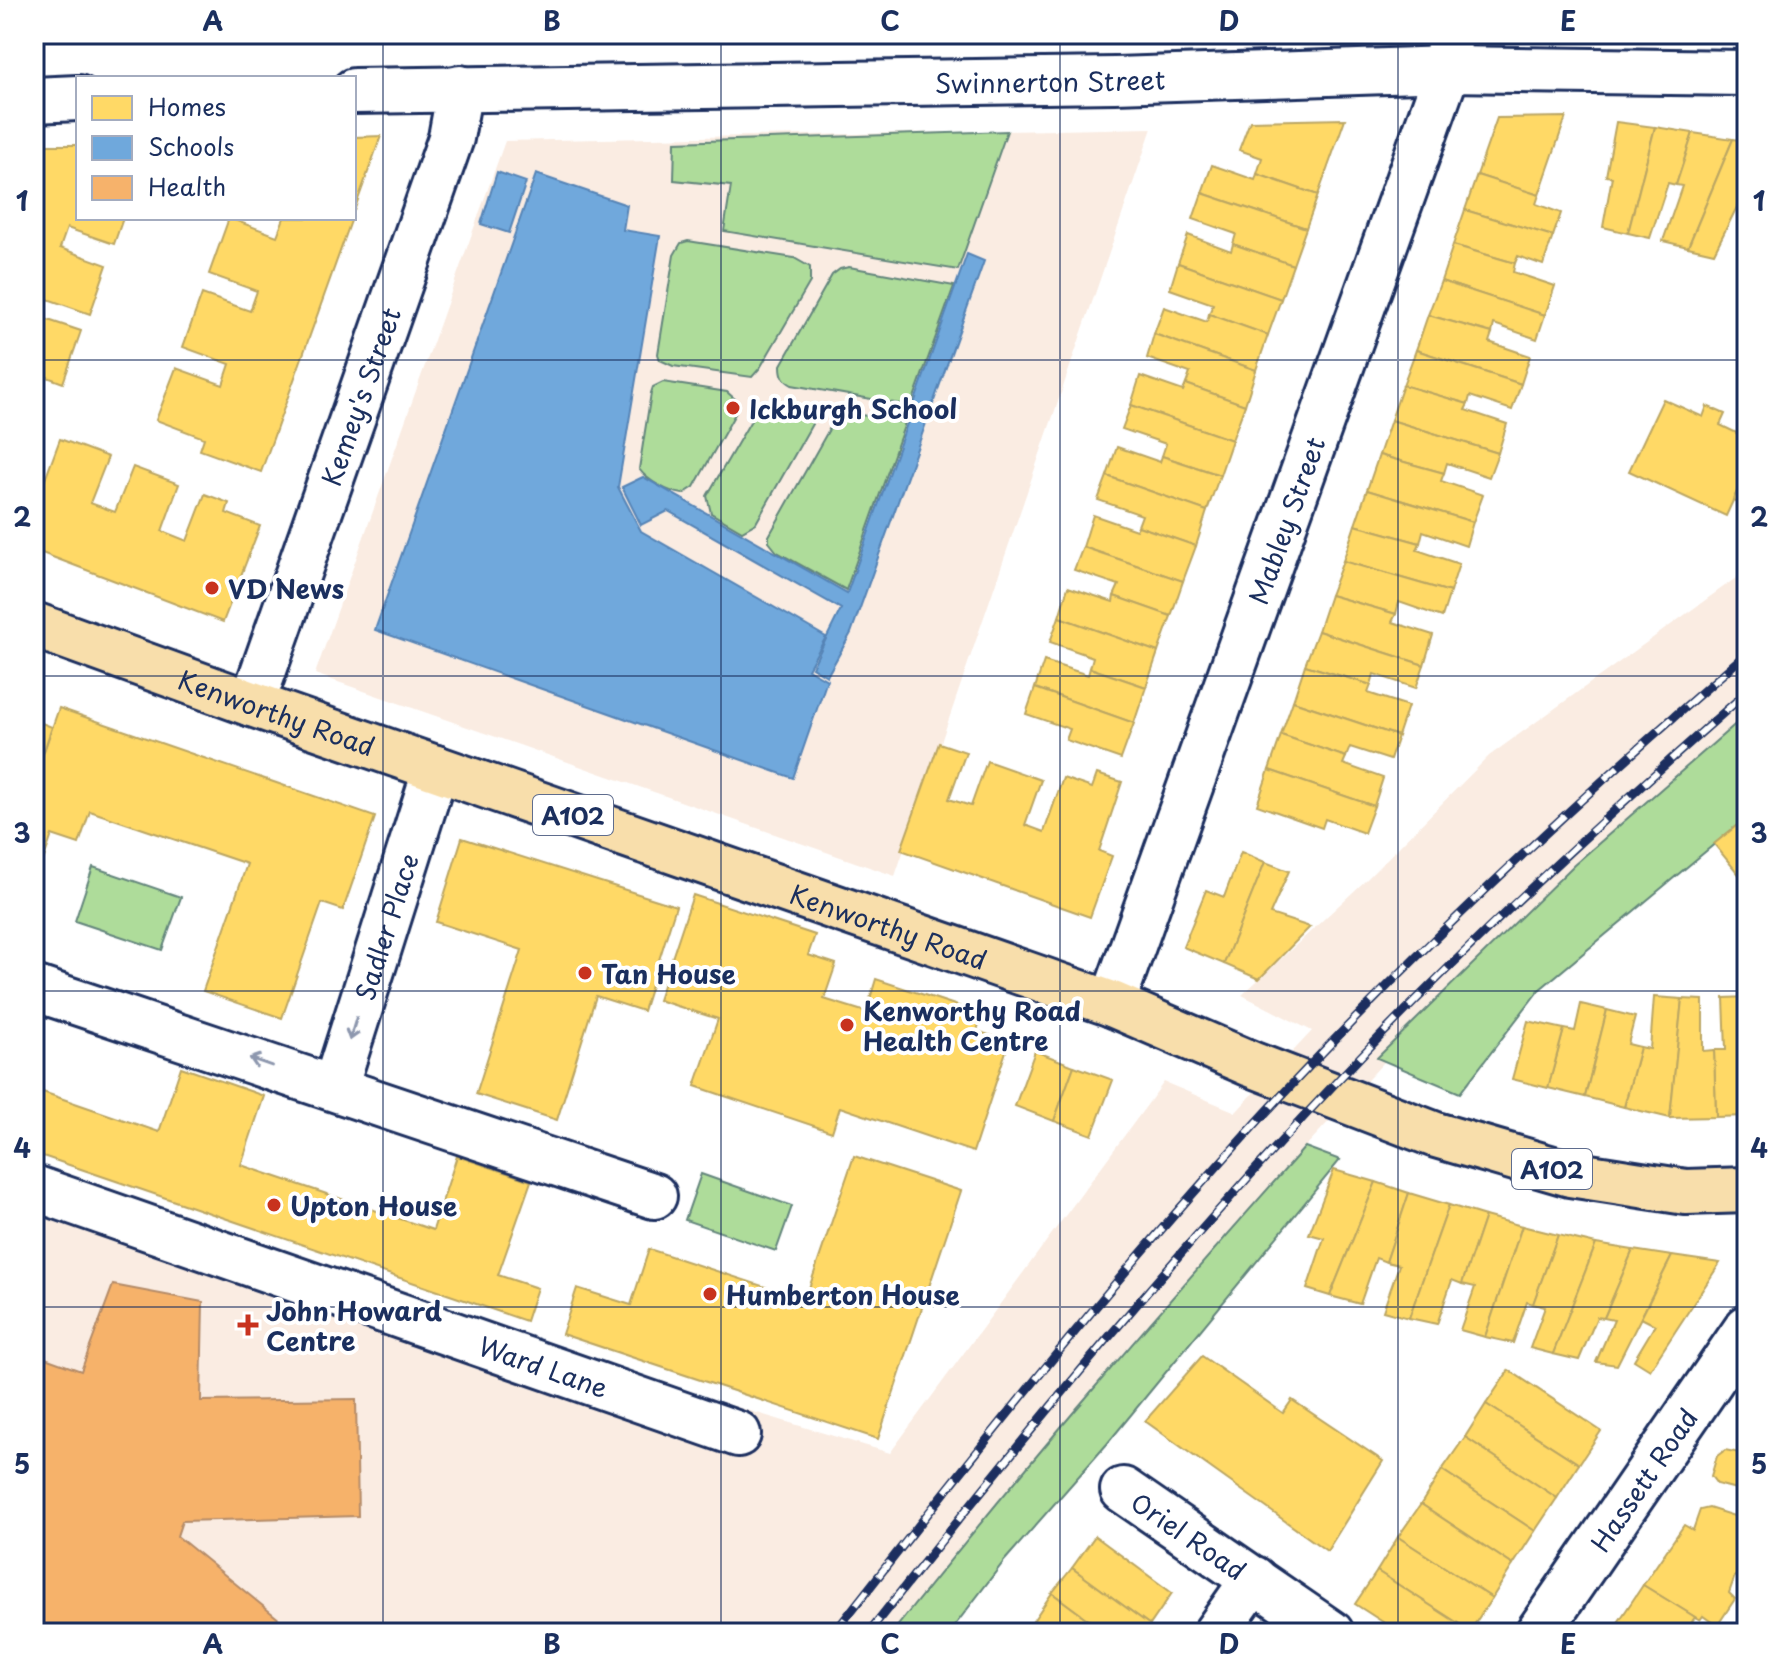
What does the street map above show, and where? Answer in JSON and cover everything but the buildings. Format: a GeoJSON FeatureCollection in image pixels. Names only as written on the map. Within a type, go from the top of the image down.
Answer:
{"type":"FeatureCollection","features":[{"type":"Feature","properties":{"kind":"highway","name":"Kenworthy Road"},"geometry":{"type":"LineString","coordinates":[[34,625],[1112,1004],[1251,1064],[1436,1135],[1570,1174],[1686,1192],[1747,1190]]}},
{"type":"Feature","properties":{"kind":"street","name":"Swinnerton Street"},"geometry":{"type":"LineString","coordinates":[[356,91],[1115,80],[1449,52],[1747,73]]}},
{"type":"Feature","properties":{"kind":"street","name":"Mabley Street"},"geometry":{"type":"LineString","coordinates":[[1112,1004],[1449,52]]}},
{"type":"Feature","properties":{"kind":"street","name":"Kemey's Street"},"geometry":{"type":"LineString","coordinates":[[252,704],[451,138],[460,88]]}},
{"type":"Feature","properties":{"kind":"street"},"geometry":{"type":"LineString","coordinates":[[34,100],[76,98]]}},
{"type":"Feature","properties":{"kind":"street","name":"Sadler Place"},"geometry":{"type":"LineString","coordinates":[[335,1087],[436,768]]}},
{"type":"Feature","properties":{"kind":"street"},"geometry":{"type":"LineString","coordinates":[[34,988],[654,1196]]}},
{"type":"Feature","properties":{"kind":"street","name":"Ward Lane"},"geometry":{"type":"LineString","coordinates":[[34,1188],[738,1434]]}},
{"type":"Feature","properties":{"kind":"street","name":"Hassett Road"},"geometry":{"type":"LineString","coordinates":[[1538,1633],[1747,1328]]}},
{"type":"Feature","properties":{"kind":"street","name":"Oriel Road"},"geometry":{"type":"LineString","coordinates":[[1123,1490],[1331,1633]]}},
{"type":"Feature","properties":{"kind":"street","name":"Oriel Road"},"geometry":{"type":"LineString","coordinates":[[1216,1633],[1254,1579]]}},
{"type":"Feature","properties":{"kind":"shaded area","name":"Ickburgh School"},"geometry":{"type":"Polygon","coordinates":[[[1152,128],[895,876],[315,674],[505,141],[1152,128]]]}},
{"type":"Feature","properties":{"kind":"shaded area"},"geometry":{"type":"Polygon","coordinates":[[[1747,570],[1747,817],[1539,990],[1460,1093],[1385,1061],[1129,1346],[964,1542],[892,1633],[34,1633],[34,1196],[890,1453],[1164,1082],[1236,1112],[1312,1031],[1242,995],[1366,880],[1489,756],[1747,570]]]}},
{"type":"Feature","properties":{"kind":"green space"},"geometry":{"type":"Polygon","coordinates":[[[1007,131],[958,270],[724,231],[731,186],[674,180],[675,142],[1007,131]]]}},
{"type":"Feature","properties":{"kind":"green space"},"geometry":{"type":"Polygon","coordinates":[[[688,241],[794,258],[810,267],[810,282],[752,377],[673,366],[660,360],[658,354],[674,255],[681,243],[688,241]]]}},
{"type":"Feature","properties":{"kind":"green space"},"geometry":{"type":"Polygon","coordinates":[[[849,267],[954,286],[911,406],[792,385],[783,377],[781,365],[832,275],[849,267]]]}},
{"type":"Feature","properties":{"kind":"green space"},"geometry":{"type":"Polygon","coordinates":[[[663,382],[727,392],[736,400],[736,412],[694,487],[683,494],[659,485],[639,469],[651,393],[653,387],[663,382]]]}},
{"type":"Feature","properties":{"kind":"green space"},"geometry":{"type":"Polygon","coordinates":[[[772,399],[799,404],[811,412],[812,424],[756,523],[742,531],[711,513],[707,496],[761,404],[772,399]]]}},
{"type":"Feature","properties":{"kind":"green space"},"geometry":{"type":"Polygon","coordinates":[[[845,412],[905,423],[846,590],[777,552],[769,542],[769,536],[836,417],[845,412]]]}},
{"type":"Feature","properties":{"kind":"green space"},"geometry":{"type":"Polygon","coordinates":[[[1747,714],[1747,817],[1539,990],[1460,1093],[1377,1058],[1574,865],[1747,714]]]}},
{"type":"Feature","properties":{"kind":"green space"},"geometry":{"type":"Polygon","coordinates":[[[93,867],[181,897],[162,950],[75,921],[93,867]]]}},
{"type":"Feature","properties":{"kind":"green space"},"geometry":{"type":"Polygon","coordinates":[[[1305,1147],[1340,1160],[1107,1444],[1005,1560],[949,1633],[892,1633],[1095,1387],[1305,1147]]]}},
{"type":"Feature","properties":{"kind":"green space"},"geometry":{"type":"Polygon","coordinates":[[[701,1174],[792,1206],[776,1251],[685,1220],[701,1174]]]}},
{"type":"Feature","properties":{"kind":"railway"},"geometry":{"type":"LineString","coordinates":[[834,1633],[1081,1325],[1275,1102],[1490,885],[1747,653]]}},
{"type":"Feature","properties":{"kind":"railway"},"geometry":{"type":"LineString","coordinates":[[868,1633],[1109,1336],[1299,1122],[1504,913],[1747,692]]}},
{"type":"Feature","properties":{"kind":"place","name":"Ickburgh School"},"geometry":{"type":"Point","coordinates":[733,408]}},
{"type":"Feature","properties":{"kind":"place","name":"VD News"},"geometry":{"type":"Point","coordinates":[212,588]}},
{"type":"Feature","properties":{"kind":"place","name":"Tan House"},"geometry":{"type":"Point","coordinates":[585,973]}},
{"type":"Feature","properties":{"kind":"place","name":"Kenworthy Road Health Centre"},"geometry":{"type":"Point","coordinates":[847,1025]}},
{"type":"Feature","properties":{"kind":"place","name":"Upton House"},"geometry":{"type":"Point","coordinates":[274,1205]}},
{"type":"Feature","properties":{"kind":"place","name":"Humberton House"},"geometry":{"type":"Point","coordinates":[710,1294]}},
{"type":"Feature","properties":{"kind":"place","name":"John Howard Centre"},"geometry":{"type":"Point","coordinates":[248,1325]}}]}
